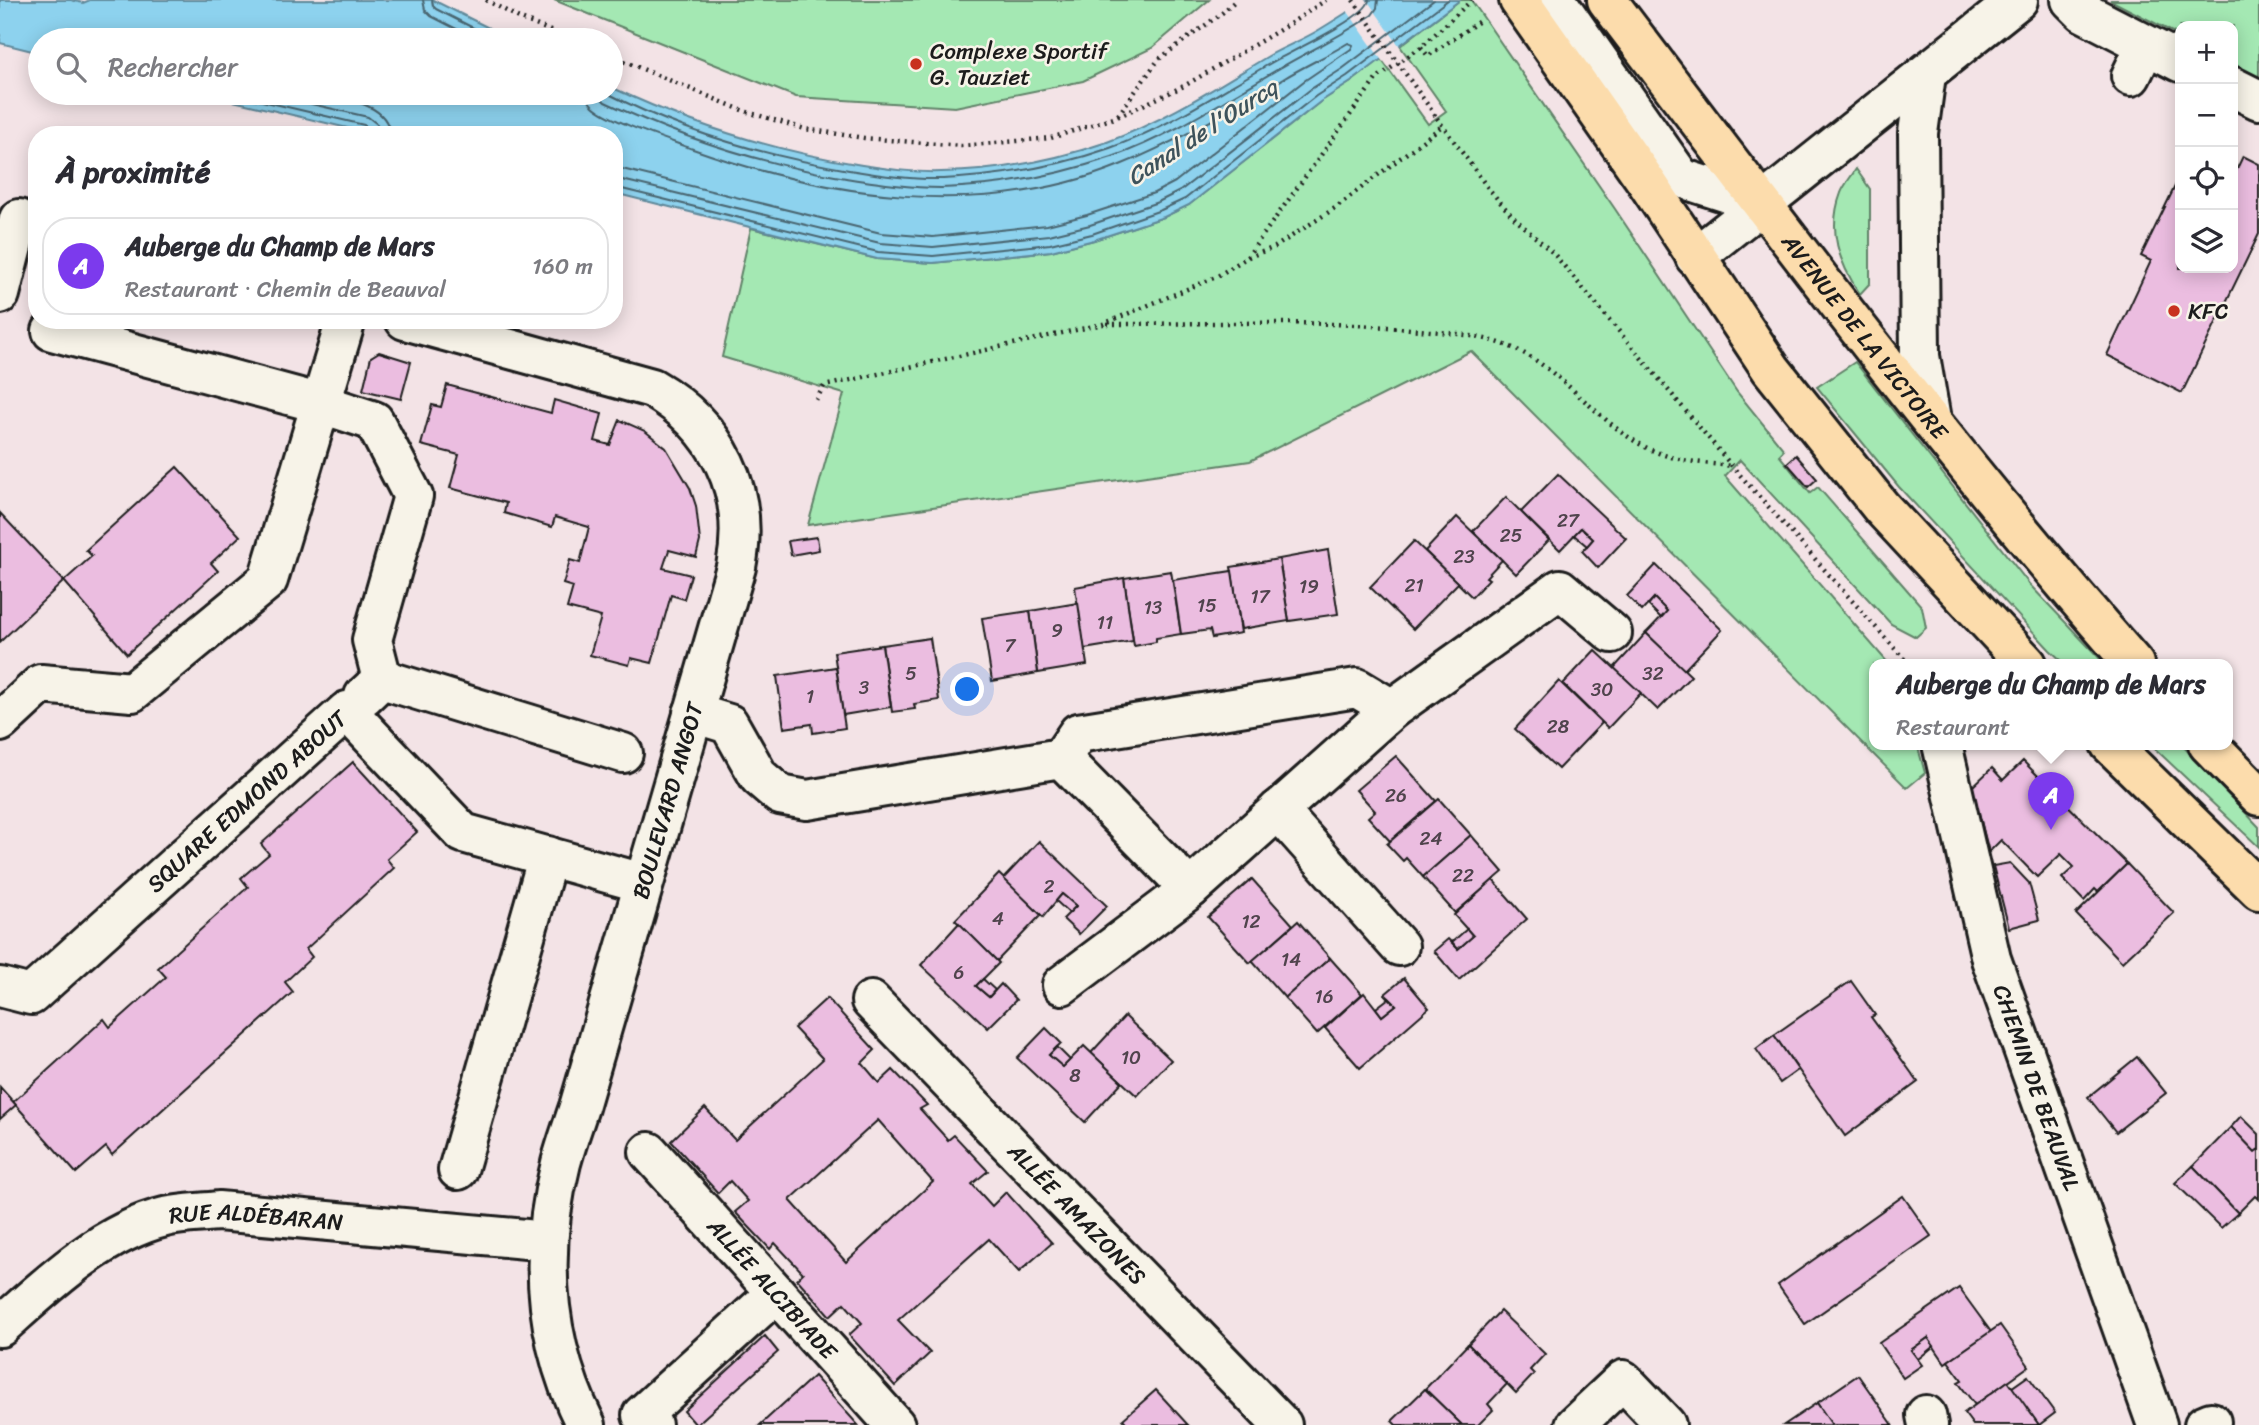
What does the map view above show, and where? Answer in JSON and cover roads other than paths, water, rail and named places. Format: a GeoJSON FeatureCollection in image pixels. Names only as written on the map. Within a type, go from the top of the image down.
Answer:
{"type":"FeatureCollection","features":[{"type":"Feature","properties":{"kind":"main road"},"geometry":{"type":"LineString","coordinates":[[1519,0],[1644,178],[1771,369],[1881,507],[2013,659]]}},
{"type":"Feature","properties":{"kind":"main road","name":"AVENUE DE LA VICTOIRE"},"geometry":{"type":"LineString","coordinates":[[1607,0],[1848,318],[2050,569],[2130,659]]}},
{"type":"Feature","properties":{"kind":"main road"},"geometry":{"type":"LineString","coordinates":[[2116,750],[2259,890]]}},
{"type":"Feature","properties":{"kind":"main road"},"geometry":{"type":"LineString","coordinates":[[2214,750],[2259,796]]}},
{"type":"Feature","properties":{"kind":"street"},"geometry":{"type":"LineString","coordinates":[[1556,0],[1681,178],[1762,204]]}},
{"type":"Feature","properties":{"kind":"street"},"geometry":{"type":"LineString","coordinates":[[1695,257],[2018,0]]}},
{"type":"Feature","properties":{"kind":"street"},"geometry":{"type":"LineString","coordinates":[[2071,0],[2139,61],[2175,62]]}},
{"type":"Feature","properties":{"kind":"street"},"geometry":{"type":"LineString","coordinates":[[1926,75],[1918,133],[1920,356],[1931,420]]}},
{"type":"Feature","properties":{"kind":"street"},"geometry":{"type":"LineString","coordinates":[[2238,90],[2259,100]]}},
{"type":"Feature","properties":{"kind":"street"},"geometry":{"type":"LineString","coordinates":[[0,294],[19,220]]}},
{"type":"Feature","properties":{"kind":"street"},"geometry":{"type":"LineString","coordinates":[[0,722],[41,684],[132,692],[268,580],[343,329]]}},
{"type":"Feature","properties":{"kind":"street","name":"BOULEVARD ANGOT"},"geometry":{"type":"LineString","coordinates":[[438,329],[652,388],[674,401],[694,418],[716,444],[731,481],[740,520],[736,567],[561,1164],[548,1241],[548,1297],[558,1354],[586,1425]]}},
{"type":"Feature","properties":{"kind":"street"},"geometry":{"type":"LineString","coordinates":[[52,331],[322,404],[374,421],[413,496],[372,640],[382,679]]}},
{"type":"Feature","properties":{"kind":"street"},"geometry":{"type":"LineString","coordinates":[[1062,985],[1189,889],[1392,709],[1560,589],[1612,633]]}},
{"type":"Feature","properties":{"kind":"street"},"geometry":{"type":"LineString","coordinates":[[347,711],[382,679]]}},
{"type":"Feature","properties":{"kind":"street"},"geometry":{"type":"LineString","coordinates":[[382,679],[623,753]]}},
{"type":"Feature","properties":{"kind":"street"},"geometry":{"type":"LineString","coordinates":[[694,713],[729,724],[759,777],[780,795],[807,800],[1061,758],[1077,733],[1357,688],[1392,709]]}},
{"type":"Feature","properties":{"kind":"street","name":"SQUARE EDMOND ABOUT"},"geometry":{"type":"LineString","coordinates":[[0,987],[31,995],[347,711],[463,833],[643,883]]}},
{"type":"Feature","properties":{"kind":"street","name":"CHEMIN DE BEAUVAL"},"geometry":{"type":"LineString","coordinates":[[1943,750],[1992,959],[2157,1425]]}},
{"type":"Feature","properties":{"kind":"street"},"geometry":{"type":"LineString","coordinates":[[1061,758],[1189,889]]}},
{"type":"Feature","properties":{"kind":"street"},"geometry":{"type":"LineString","coordinates":[[1278,810],[1399,946]]}},
{"type":"Feature","properties":{"kind":"street"},"geometry":{"type":"LineString","coordinates":[[458,1170],[548,856]]}},
{"type":"Feature","properties":{"kind":"street","name":"ALLÉE AMAZONES"},"geometry":{"type":"LineString","coordinates":[[871,1000],[1282,1425]]}},
{"type":"Feature","properties":{"kind":"street","name":"ALLÉE ALCIBIADE"},"geometry":{"type":"LineString","coordinates":[[649,1152],[895,1425]]}},
{"type":"Feature","properties":{"kind":"street","name":"RUE ALDÉBARAN"},"geometry":{"type":"LineString","coordinates":[[0,1327],[60,1273],[115,1236],[164,1217],[218,1211],[548,1241]]}},
{"type":"Feature","properties":{"kind":"street"},"geometry":{"type":"LineString","coordinates":[[652,1425],[642,1415],[776,1293]]}},
{"type":"Feature","properties":{"kind":"street"},"geometry":{"type":"LineString","coordinates":[[1574,1425],[1623,1380],[1666,1425]]}},
{"type":"Feature","properties":{"kind":"water"},"geometry":{"type":"Polygon","coordinates":[[[0,0],[71,0],[83,3],[90,0],[433,0],[489,28],[28,28],[28,50],[0,43],[0,0]]]}},
{"type":"Feature","properties":{"kind":"water","name":"Canal de l'Ourcq"},"geometry":{"type":"Polygon","coordinates":[[[1367,0],[1460,0],[1320,102],[1189,205],[1164,217],[1051,251],[933,263],[877,259],[623,195],[623,126],[339,126],[250,105],[623,105],[623,93],[703,125],[797,152],[892,169],[921,172],[962,171],[1046,159],[1129,134],[1317,31],[1367,0]]]}},
{"type":"Feature","properties":{"kind":"place","name":"Complexe Sportif G. Tauziet"},"geometry":{"type":"Point","coordinates":[916,64]}},
{"type":"Feature","properties":{"kind":"place","name":"KFC"},"geometry":{"type":"Point","coordinates":[2174,311]}},
{"type":"Feature","properties":{"kind":"place","name":"Auberge du Champ de Mars"},"geometry":{"type":"Point","coordinates":[2051,830]}}]}
